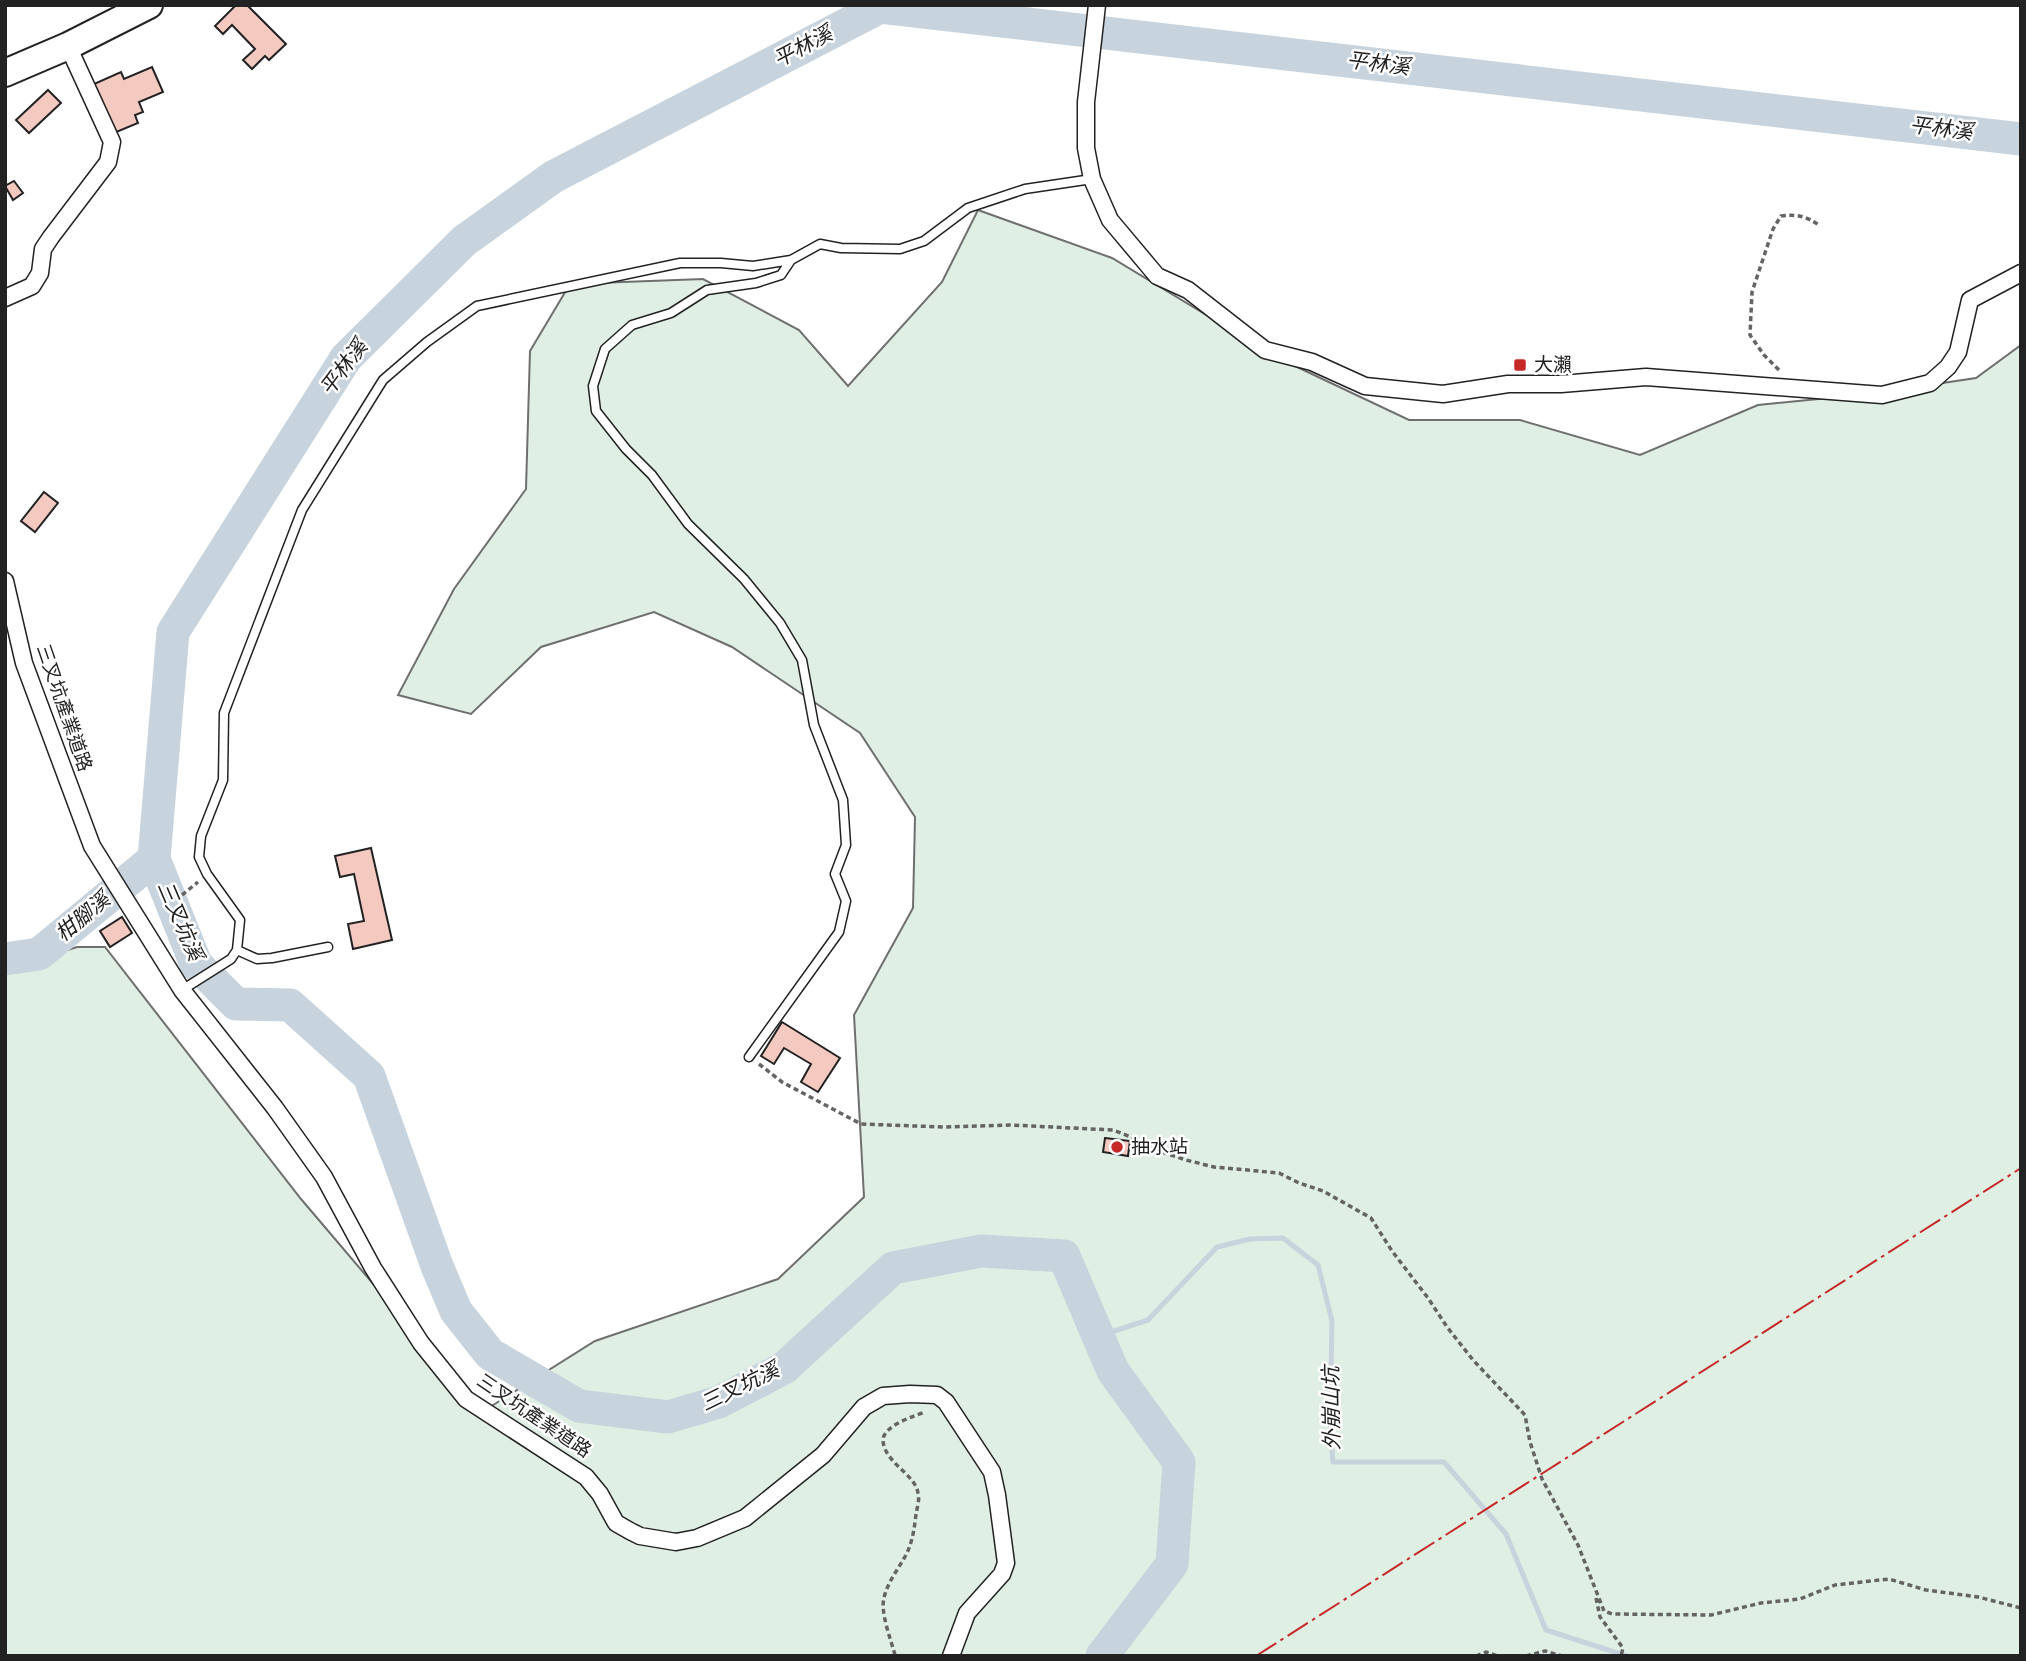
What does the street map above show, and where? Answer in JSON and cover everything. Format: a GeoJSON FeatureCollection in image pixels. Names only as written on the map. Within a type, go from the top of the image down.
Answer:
{"type":"FeatureCollection","features":[{"type":"Feature","properties":{"kind":"main road"},"geometry":{"type":"LineString","coordinates":[[7,76],[149,5]]}},
{"type":"Feature","properties":{"kind":"street"},"geometry":{"type":"LineString","coordinates":[[1097,5],[1086,102],[1086,148],[1093,179],[1110,220],[1157,276],[1188,290],[1265,350],[1312,362],[1365,386],[1443,394],[1508,384],[1562,384],[1646,377],[1882,395],[1930,383],[1948,367],[1958,352],[1970,300],[2021,272]]}},
{"type":"Feature","properties":{"kind":"street"},"geometry":{"type":"LineString","coordinates":[[5,298],[32,286],[40,273],[43,249],[108,162],[112,142],[68,46]]}},
{"type":"Feature","properties":{"kind":"street","name":"三叉坑產業道路"},"geometry":{"type":"LineString","coordinates":[[5,581],[24,663],[92,846],[182,990],[275,1108],[324,1177],[373,1269],[421,1343],[466,1399],[586,1477],[600,1494],[616,1523],[640,1536],[676,1542],[697,1538],[745,1518],[823,1455],[864,1406],[883,1396],[937,1395],[946,1402]]}},
{"type":"Feature","properties":{"kind":"street"},"geometry":{"type":"LineString","coordinates":[[946,1402],[992,1472],[998,1495],[1006,1563],[1002,1574],[967,1613],[951,1656]]}},
{"type":"Feature","properties":{"kind":"lane"},"geometry":{"type":"LineString","coordinates":[[182,990],[231,959],[237,950],[240,920],[207,874],[199,858],[201,836],[223,780],[224,713],[302,510],[383,380],[427,342],[477,306],[680,263],[753,266],[791,260],[820,244],[841,248],[900,249],[924,241],[968,208],[1026,189],[1093,179]]}},
{"type":"Feature","properties":{"kind":"lane"},"geometry":{"type":"LineString","coordinates":[[749,1057],[839,932],[846,901],[835,874],[846,845],[843,800],[814,725],[802,660],[780,623],[744,579],[688,524],[652,475],[626,449],[596,411],[593,386],[606,349],[632,325],[671,313],[707,290],[757,283],[781,275],[791,260]]}},
{"type":"Feature","properties":{"kind":"lane"},"geometry":{"type":"LineString","coordinates":[[237,950],[257,959],[328,947]]}},
{"type":"Feature","properties":{"kind":"path"},"geometry":{"type":"LineString","coordinates":[[1797,389],[1764,355],[1750,335],[1752,292],[1773,229],[1781,216],[1796,214],[1820,226]]}},
{"type":"Feature","properties":{"kind":"path"},"geometry":{"type":"LineString","coordinates":[[182,895],[207,874]]}},
{"type":"Feature","properties":{"kind":"path"},"geometry":{"type":"LineString","coordinates":[[749,1057],[782,1082],[861,1124],[943,1127],[1010,1125],[1113,1130],[1153,1149],[1213,1167],[1279,1173],[1323,1191],[1371,1218],[1447,1328],[1525,1415],[1542,1479],[1577,1545],[1604,1611],[1612,1614],[1711,1615],[1762,1603],[1800,1599],[1835,1585],[1889,1579],[1926,1590],[1978,1597],[2021,1608]]}},
{"type":"Feature","properties":{"kind":"path"},"geometry":{"type":"LineString","coordinates":[[895,1655],[883,1599],[914,1536],[919,1493],[891,1459],[883,1440],[894,1425],[946,1402]]}},
{"type":"Feature","properties":{"kind":"path"},"geometry":{"type":"LineString","coordinates":[[1595,1589],[1600,1617],[1623,1648],[1622,1654]]}},
{"type":"Feature","properties":{"kind":"path"},"geometry":{"type":"LineString","coordinates":[[1526,1656],[1545,1651],[1562,1656]]}},
{"type":"Feature","properties":{"kind":"path"},"geometry":{"type":"LineString","coordinates":[[1476,1656],[1486,1653],[1497,1656]]}},
{"type":"Feature","properties":{"kind":"green space"},"geometry":{"type":"Polygon","coordinates":[[[978,210],[1112,258],[1276,357],[1409,420],[1520,420],[1640,455],[1758,405],[1869,394],[1976,378],[2021,345],[2021,1656],[5,1656],[5,970],[77,947],[105,947],[301,1199],[482,1412],[595,1341],[778,1279],[864,1197],[854,1015],[913,908],[915,817],[860,733],[732,647],[654,612],[541,647],[471,714],[398,695],[454,589],[526,489],[530,351],[570,284],[703,279],[799,330],[848,386],[942,282],[978,210]]]}},
{"type":"Feature","properties":{"kind":"building"},"geometry":{"type":"Polygon","coordinates":[[[236,5],[247,5],[286,44],[269,60],[265,56],[252,69],[243,60],[255,49],[232,25],[223,34],[215,26],[236,5]]]}},
{"type":"Feature","properties":{"kind":"building"},"geometry":{"type":"Polygon","coordinates":[[[152,67],[163,92],[139,102],[143,112],[135,115],[138,123],[114,133],[94,84],[121,72],[124,79],[152,67]]]}},
{"type":"Feature","properties":{"kind":"building"},"geometry":{"type":"Polygon","coordinates":[[[48,90],[61,103],[29,133],[16,120],[48,90]]]}},
{"type":"Feature","properties":{"kind":"building"},"geometry":{"type":"Polygon","coordinates":[[[14,181],[23,193],[13,200],[5,186],[14,181]]]}},
{"type":"Feature","properties":{"kind":"building"},"geometry":{"type":"Polygon","coordinates":[[[44,492],[58,503],[35,532],[21,521],[44,492]]]}},
{"type":"Feature","properties":{"kind":"building"},"geometry":{"type":"Polygon","coordinates":[[[371,848],[392,940],[353,949],[348,924],[364,921],[354,874],[340,877],[335,856],[371,848]]]}},
{"type":"Feature","properties":{"kind":"building"},"geometry":{"type":"Polygon","coordinates":[[[122,917],[132,933],[110,947],[100,931],[122,917]]]}},
{"type":"Feature","properties":{"kind":"building"},"geometry":{"type":"Polygon","coordinates":[[[782,1022],[840,1058],[818,1092],[801,1082],[811,1064],[784,1048],[774,1064],[761,1056],[782,1022]]]}},
{"type":"Feature","properties":{"kind":"building","name":"抽水站"},"geometry":{"type":"Polygon","coordinates":[[[1105,1138],[1130,1141],[1128,1156],[1103,1152],[1105,1138]]]}},
{"type":"Feature","properties":{"kind":"waterway","name":"平林溪"},"geometry":{"type":"LineString","coordinates":[[1102,1656],[1172,1564],[1179,1462],[1113,1371],[1064,1256],[981,1251],[893,1268],[784,1368],[719,1402],[668,1417],[579,1406],[490,1354],[456,1311],[437,1266],[369,1076],[290,1005],[236,1004],[196,964],[154,859],[173,632],[346,358],[464,241],[553,177],[880,7],[2021,139]]}},
{"type":"Feature","properties":{"kind":"waterway","name":"柑腳溪"},"geometry":{"type":"LineString","coordinates":[[5,959],[39,954],[154,859]]}},
{"type":"Feature","properties":{"kind":"waterway","name":"外崩山坑"},"geometry":{"type":"LineString","coordinates":[[1099,1336],[1148,1320],[1217,1247],[1250,1239],[1283,1238],[1318,1265],[1332,1321],[1330,1426],[1333,1462],[1444,1462],[1506,1534],[1546,1630],[1627,1656]]}},
{"type":"Feature","properties":{"kind":"power"},"geometry":{"type":"LineString","coordinates":[[1256,1656],[2021,1168]]}},
{"type":"Feature","properties":{"kind":"place","name":"大瀨"},"geometry":{"type":"Point","coordinates":[1520,365]}},
{"type":"Feature","properties":{"kind":"place","name":"抽水站"},"geometry":{"type":"Point","coordinates":[1117,1147]}},
{"type":"Feature","properties":{"kind":"water label","name":"三叉坑溪"},"geometry":{"type":"Point","coordinates":[180,921]}},
{"type":"Feature","properties":{"kind":"water label","name":"三叉坑溪"},"geometry":{"type":"Point","coordinates":[740,1387]}}]}
